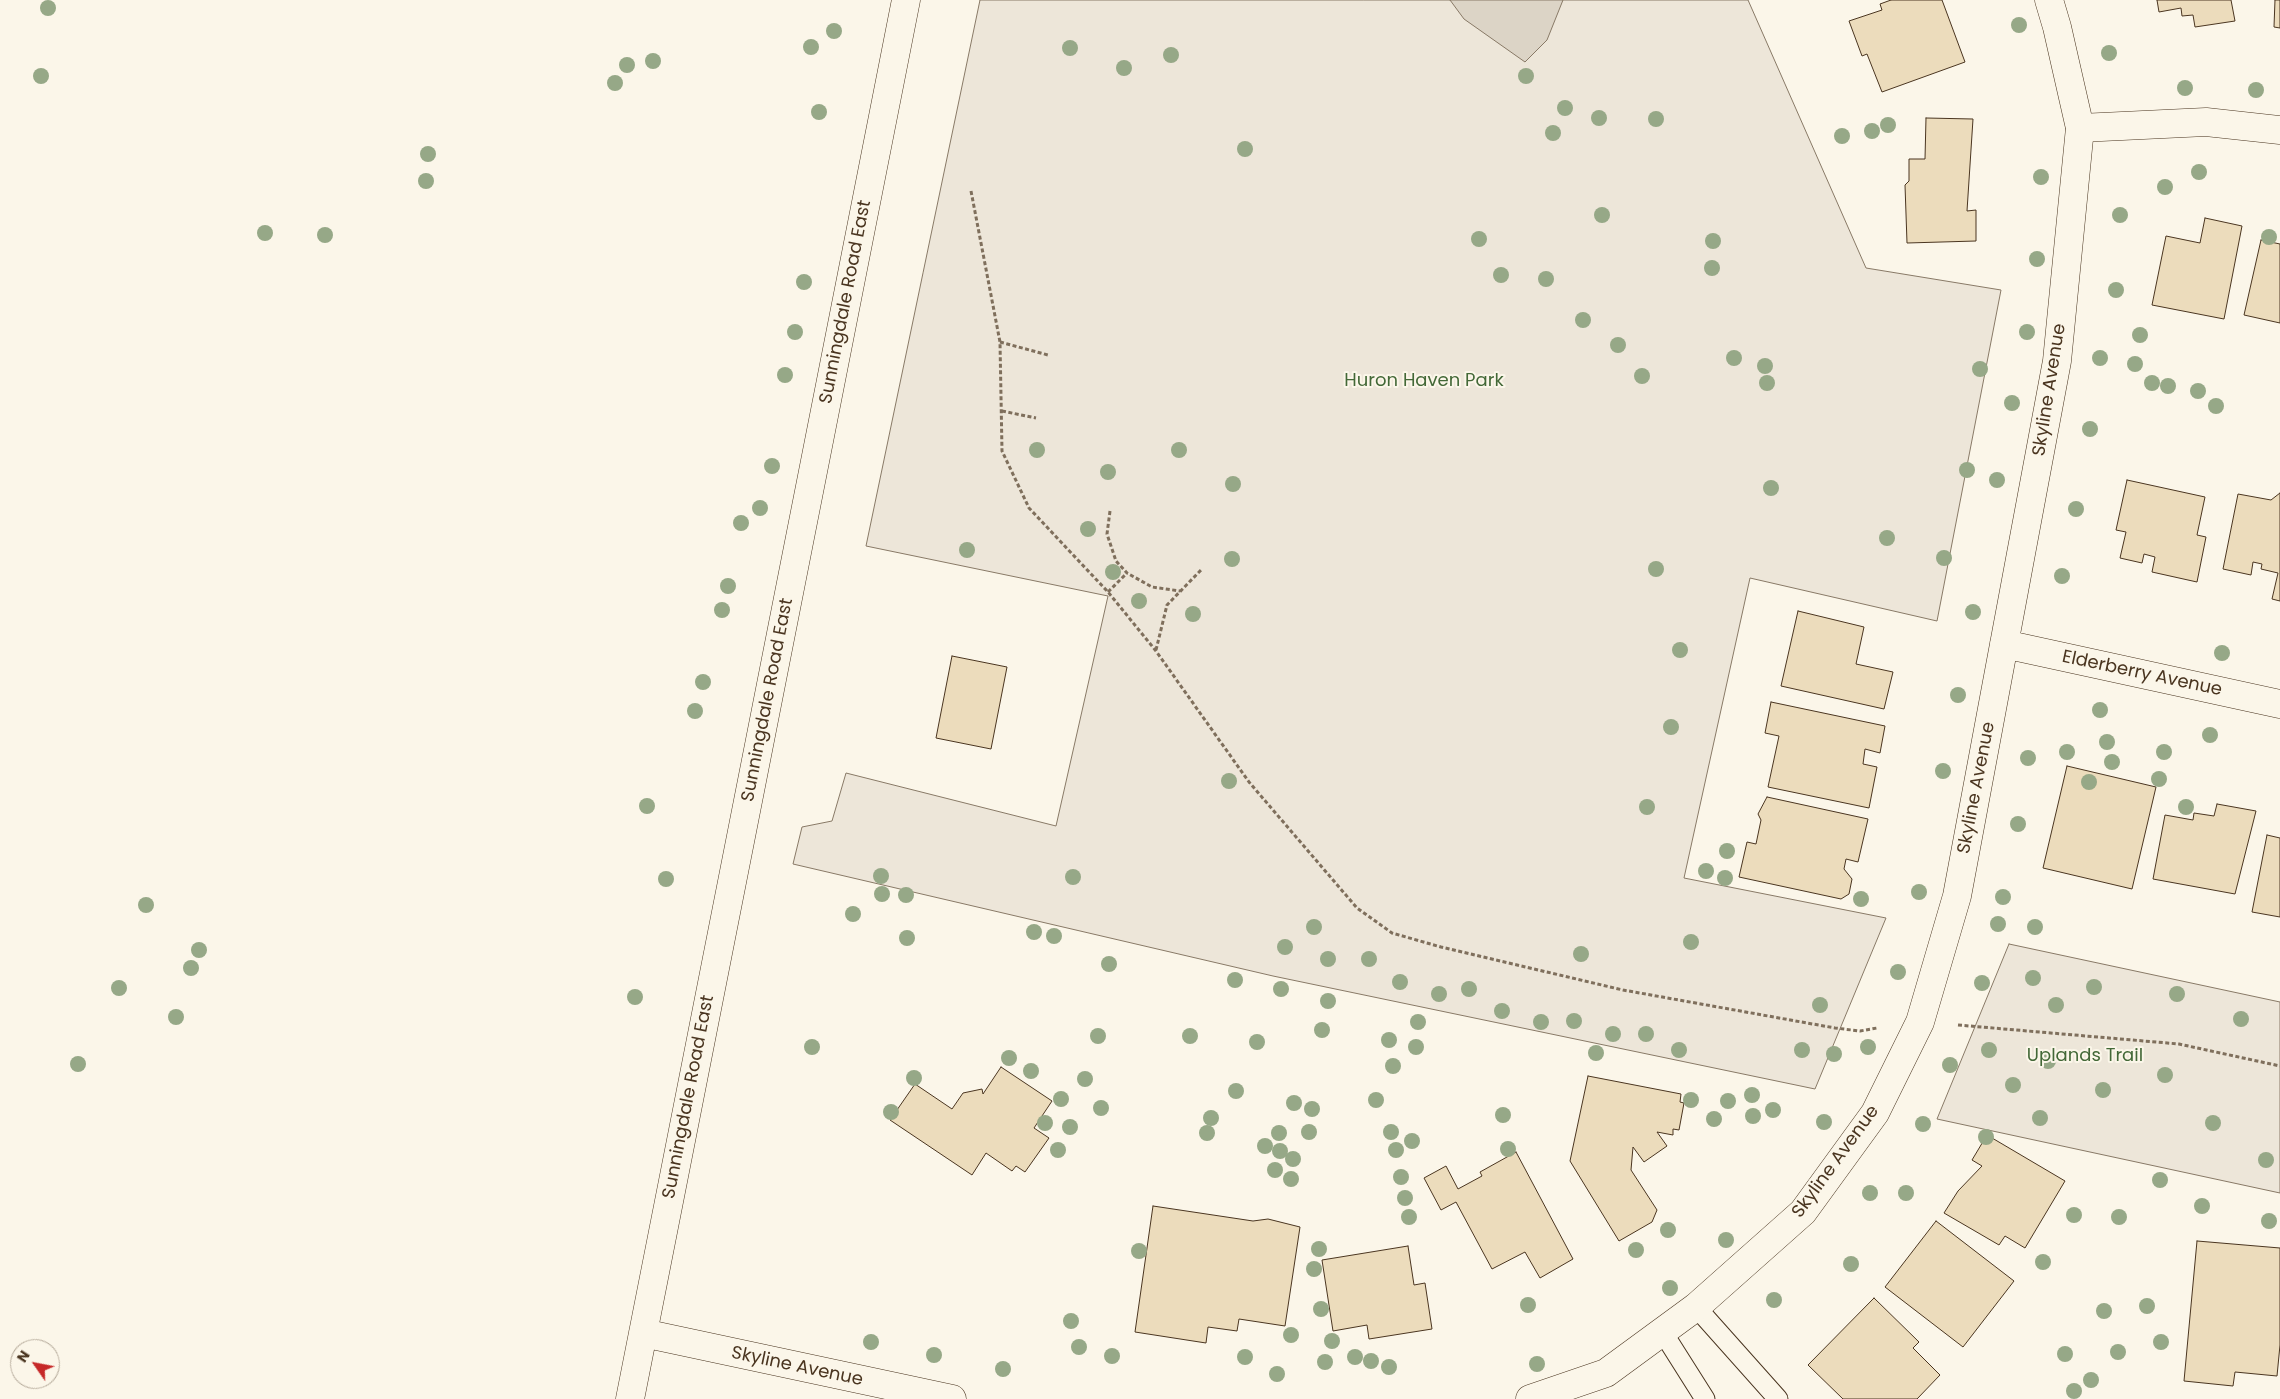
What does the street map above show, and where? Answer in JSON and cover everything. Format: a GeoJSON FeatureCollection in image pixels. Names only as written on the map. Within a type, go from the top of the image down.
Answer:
{"type":"FeatureCollection","features":[{"type":"Feature","properties":{"kind":"street","name":"Sunningdale Road East"},"geometry":{"type":"LineString","coordinates":[[630,1399],[906,0]]}},
{"type":"Feature","properties":{"kind":"street","name":"Skyline Avenue"},"geometry":{"type":"LineString","coordinates":[[1530,1399],[1606,1373],[1696,1307],[1803,1212],[1875,1114],[1920,1022],[1957,896],[2057,361],[2080,128],[2049,0]]}},
{"type":"Feature","properties":{"kind":"street"},"geometry":{"type":"LineString","coordinates":[[2080,128],[2206,122],[2280,130]]}},
{"type":"Feature","properties":{"kind":"street","name":"Elderberry Avenue"},"geometry":{"type":"LineString","coordinates":[[2004,644],[2280,704]]}},
{"type":"Feature","properties":{"kind":"street","name":"Skyline Avenue"},"geometry":{"type":"LineString","coordinates":[[643,1334],[952,1399]]}},
{"type":"Feature","properties":{"kind":"lane"},"geometry":{"type":"LineString","coordinates":[[1696,1307],[1778,1399]]}},
{"type":"Feature","properties":{"kind":"lane"},"geometry":{"type":"LineString","coordinates":[[1662,1331],[1705,1399]]}},
{"type":"Feature","properties":{"kind":"path"},"geometry":{"type":"LineString","coordinates":[[971,191],[1000,342],[1002,451],[1029,508],[1108,592],[1156,651],[1249,782],[1357,908],[1392,933],[1441,947],[1624,990],[1835,1028],[1860,1031],[1920,1022],[2178,1044],[2280,1066]]}},
{"type":"Feature","properties":{"kind":"path"},"geometry":{"type":"LineString","coordinates":[[1000,342],[1048,355]]}},
{"type":"Feature","properties":{"kind":"path"},"geometry":{"type":"LineString","coordinates":[[1002,411],[1036,418]]}},
{"type":"Feature","properties":{"kind":"path"},"geometry":{"type":"LineString","coordinates":[[1110,511],[1107,534],[1116,561],[1127,573],[1152,587],[1180,591]]}},
{"type":"Feature","properties":{"kind":"path"},"geometry":{"type":"LineString","coordinates":[[1156,651],[1167,605],[1201,570]]}},
{"type":"Feature","properties":{"kind":"path"},"geometry":{"type":"LineString","coordinates":[[1108,592],[1127,573]]}},
{"type":"Feature","properties":{"kind":"green space","name":"Huron Haven Park"},"geometry":{"type":"Polygon","coordinates":[[[980,0],[1748,0],[1866,268],[2001,290],[1937,621],[1750,578],[1684,878],[1886,918],[1815,1089],[1273,976],[793,864],[802,827],[832,821],[846,773],[1056,826],[1108,596],[866,546],[980,0]]]}},
{"type":"Feature","properties":{"kind":"green space","name":"Uplands Trail"},"geometry":{"type":"Polygon","coordinates":[[[2009,944],[2280,1002],[2280,1193],[1937,1119],[2009,944]]]}},
{"type":"Feature","properties":{"kind":"shaded area"},"geometry":{"type":"Polygon","coordinates":[[[1450,0],[1563,0],[1547,40],[1525,62],[1464,19],[1450,0]]]}},
{"type":"Feature","properties":{"kind":"building"},"geometry":{"type":"Polygon","coordinates":[[[1891,0],[1942,0],[1965,62],[1882,92],[1867,54],[1862,56],[1849,21],[1882,10],[1880,4],[1891,0]]]}},
{"type":"Feature","properties":{"kind":"building"},"geometry":{"type":"Polygon","coordinates":[[[2157,0],[2231,0],[2235,21],[2195,27],[2193,15],[2182,16],[2181,8],[2159,12],[2157,0]]]}},
{"type":"Feature","properties":{"kind":"building"},"geometry":{"type":"Polygon","coordinates":[[[2275,0],[2280,0],[2280,28],[2274,27],[2275,0]]]}},
{"type":"Feature","properties":{"kind":"building"},"geometry":{"type":"Polygon","coordinates":[[[1926,118],[1973,119],[1967,211],[1976,210],[1976,241],[1907,243],[1905,185],[1909,181],[1909,159],[1925,159],[1926,118]]]}},
{"type":"Feature","properties":{"kind":"building"},"geometry":{"type":"Polygon","coordinates":[[[2205,218],[2242,226],[2224,319],[2152,305],[2166,236],[2200,243],[2205,218]]]}},
{"type":"Feature","properties":{"kind":"building"},"geometry":{"type":"Polygon","coordinates":[[[2261,240],[2280,244],[2280,323],[2244,315],[2261,240]]]}},
{"type":"Feature","properties":{"kind":"building"},"geometry":{"type":"Polygon","coordinates":[[[2127,480],[2205,497],[2197,535],[2206,537],[2197,582],[2152,572],[2155,557],[2144,554],[2142,563],[2120,558],[2126,532],[2116,530],[2127,480]]]}},
{"type":"Feature","properties":{"kind":"building"},"geometry":{"type":"Polygon","coordinates":[[[2280,493],[2280,601],[2272,599],[2278,573],[2261,569],[2262,564],[2253,562],[2251,575],[2223,569],[2238,494],[2271,500],[2280,493]]]}},
{"type":"Feature","properties":{"kind":"building"},"geometry":{"type":"Polygon","coordinates":[[[1798,611],[1864,627],[1856,664],[1893,672],[1884,709],[1781,686],[1798,611]]]}},
{"type":"Feature","properties":{"kind":"building"},"geometry":{"type":"Polygon","coordinates":[[[952,656],[1007,667],[991,749],[936,738],[952,656]]]}},
{"type":"Feature","properties":{"kind":"building"},"geometry":{"type":"Polygon","coordinates":[[[1771,702],[1885,726],[1880,753],[1865,749],[1863,764],[1877,767],[1869,808],[1768,787],[1779,736],[1765,733],[1771,702]]]}},
{"type":"Feature","properties":{"kind":"building"},"geometry":{"type":"Polygon","coordinates":[[[2067,766],[2156,787],[2132,889],[2043,868],[2067,766]]]}},
{"type":"Feature","properties":{"kind":"building"},"geometry":{"type":"Polygon","coordinates":[[[1767,797],[1868,819],[1858,862],[1846,859],[1844,869],[1852,879],[1849,894],[1841,899],[1739,877],[1747,842],[1756,844],[1761,820],[1758,814],[1767,797]]]}},
{"type":"Feature","properties":{"kind":"building"},"geometry":{"type":"Polygon","coordinates":[[[2217,804],[2256,811],[2235,894],[2153,879],[2165,815],[2193,820],[2194,813],[2214,816],[2217,804]]]}},
{"type":"Feature","properties":{"kind":"building"},"geometry":{"type":"Polygon","coordinates":[[[2267,835],[2280,838],[2280,917],[2252,912],[2267,835]]]}},
{"type":"Feature","properties":{"kind":"building"},"geometry":{"type":"Polygon","coordinates":[[[1001,1067],[1052,1101],[1034,1128],[1049,1138],[1025,1172],[1016,1166],[1012,1171],[986,1153],[972,1175],[890,1120],[915,1084],[952,1109],[963,1093],[982,1089],[983,1094],[1001,1067]]]}},
{"type":"Feature","properties":{"kind":"building"},"geometry":{"type":"Polygon","coordinates":[[[1588,1076],[1681,1094],[1680,1102],[1684,1103],[1679,1130],[1673,1129],[1673,1135],[1657,1132],[1667,1146],[1644,1162],[1633,1147],[1631,1170],[1657,1210],[1652,1222],[1619,1241],[1570,1161],[1588,1076]]]}},
{"type":"Feature","properties":{"kind":"building"},"geometry":{"type":"Polygon","coordinates":[[[1987,1135],[2065,1181],[2025,1248],[2005,1236],[1999,1245],[1944,1213],[1958,1191],[1982,1166],[1972,1160],[1987,1135]]]}},
{"type":"Feature","properties":{"kind":"building"},"geometry":{"type":"Polygon","coordinates":[[[1516,1152],[1573,1259],[1540,1278],[1525,1252],[1492,1269],[1456,1202],[1441,1210],[1424,1178],[1446,1166],[1458,1189],[1482,1176],[1480,1172],[1516,1152]]]}},
{"type":"Feature","properties":{"kind":"building"},"geometry":{"type":"Polygon","coordinates":[[[1153,1206],[1253,1221],[1268,1219],[1300,1227],[1285,1326],[1239,1319],[1237,1331],[1208,1327],[1206,1343],[1135,1332],[1153,1206]]]}},
{"type":"Feature","properties":{"kind":"building"},"geometry":{"type":"Polygon","coordinates":[[[1936,1221],[2014,1281],[1963,1347],[1885,1287],[1936,1221]]]}},
{"type":"Feature","properties":{"kind":"building"},"geometry":{"type":"Polygon","coordinates":[[[2197,1241],[2280,1248],[2280,1345],[2277,1376],[2235,1372],[2233,1386],[2184,1381],[2197,1241]]]}},
{"type":"Feature","properties":{"kind":"building"},"geometry":{"type":"Polygon","coordinates":[[[1408,1246],[1414,1285],[1425,1283],[1432,1329],[1369,1339],[1367,1325],[1333,1331],[1322,1260],[1408,1246]]]}},
{"type":"Feature","properties":{"kind":"building"},"geometry":{"type":"Polygon","coordinates":[[[1874,1298],[1919,1342],[1913,1348],[1940,1375],[1917,1399],[1843,1399],[1808,1365],[1874,1298]]]}}]}
